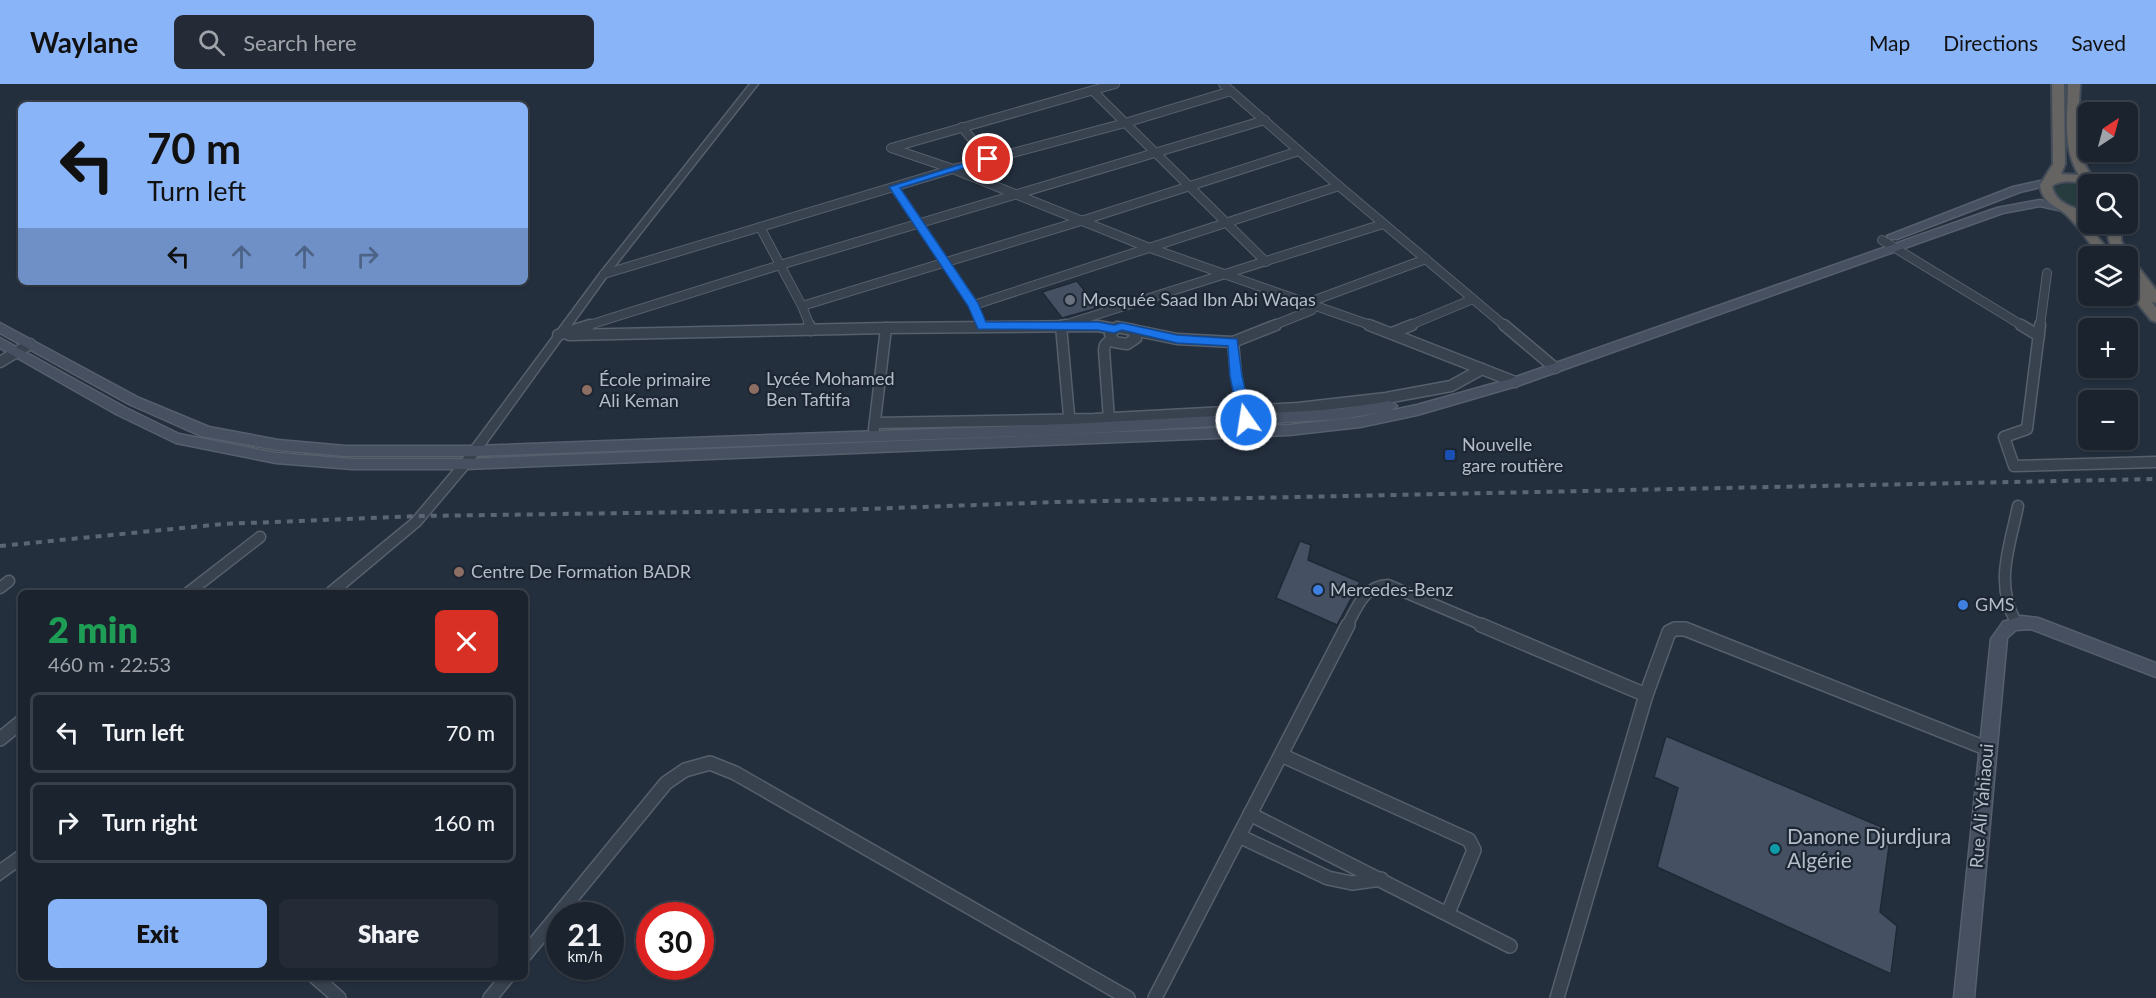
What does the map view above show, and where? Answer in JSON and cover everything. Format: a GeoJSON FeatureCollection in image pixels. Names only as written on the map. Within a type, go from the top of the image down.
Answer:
{"type":"FeatureCollection","features":[{"type":"Feature","properties":{"kind":"highway"},"geometry":{"type":"LineString","coordinates":[[2058,84],[2059,164],[2046,185],[2047,193],[2078,219],[2100,246]]}},
{"type":"Feature","properties":{"kind":"highway"},"geometry":{"type":"LineString","coordinates":[[2074,84],[2074,136],[2079,165],[2086,174]]}},
{"type":"Feature","properties":{"kind":"highway"},"geometry":{"type":"LineString","coordinates":[[2049,182],[2061,178],[2078,181]]}},
{"type":"Feature","properties":{"kind":"highway"},"geometry":{"type":"LineString","coordinates":[[2067,209],[2078,213]]}},
{"type":"Feature","properties":{"kind":"highway"},"geometry":{"type":"LineString","coordinates":[[2138,276],[2156,299]]}},
{"type":"Feature","properties":{"kind":"highway"},"geometry":{"type":"LineString","coordinates":[[2138,295],[2156,317]]}},
{"type":"Feature","properties":{"kind":"main road"},"geometry":{"type":"LineString","coordinates":[[0,327],[134,401],[206,432],[278,445],[345,451],[473,451],[874,430],[1289,430],[1360,422],[1417,410],[1509,380],[1887,244],[2017,189],[2049,182]]}},
{"type":"Feature","properties":{"kind":"main road"},"geometry":{"type":"LineString","coordinates":[[1887,244],[2023,204],[2040,203],[2067,209]]}},
{"type":"Feature","properties":{"kind":"main road"},"geometry":{"type":"LineString","coordinates":[[0,342],[121,411],[176,438],[276,458],[352,465],[465,464],[1070,430],[1245,415],[1340,414],[1509,380]]}},
{"type":"Feature","properties":{"kind":"main road"},"geometry":{"type":"LineString","coordinates":[[2016,621],[2032,623],[2156,670]]}},
{"type":"Feature","properties":{"kind":"main road","name":"Rue Ali Yahiaoui"},"geometry":{"type":"LineString","coordinates":[[1964,998],[1999,639],[2003,630],[2016,621]]}},
{"type":"Feature","properties":{"kind":"street"},"geometry":{"type":"LineString","coordinates":[[334,590],[416,522],[465,464],[604,274],[754,84]]}},
{"type":"Feature","properties":{"kind":"street"},"geometry":{"type":"LineString","coordinates":[[1115,84],[891,148],[953,169],[1147,247],[1309,307],[1392,333],[1509,380]]}},
{"type":"Feature","properties":{"kind":"street"},"geometry":{"type":"LineString","coordinates":[[1223,84],[1383,224],[1551,365]]}},
{"type":"Feature","properties":{"kind":"street"},"geometry":{"type":"LineString","coordinates":[[1093,91],[1266,262]]}},
{"type":"Feature","properties":{"kind":"street"},"geometry":{"type":"LineString","coordinates":[[604,274],[953,169],[1125,123],[1231,91]]}},
{"type":"Feature","properties":{"kind":"street"},"geometry":{"type":"LineString","coordinates":[[558,335],[780,265],[1265,120]]}},
{"type":"Feature","properties":{"kind":"street"},"geometry":{"type":"LineString","coordinates":[[962,127],[988,159]]}},
{"type":"Feature","properties":{"kind":"street"},"geometry":{"type":"LineString","coordinates":[[802,306],[1081,221],[1299,151]]}},
{"type":"Feature","properties":{"kind":"street"},"geometry":{"type":"LineString","coordinates":[[974,305],[1339,186]]}},
{"type":"Feature","properties":{"kind":"street"},"geometry":{"type":"LineString","coordinates":[[894,187],[974,305],[982,326]]}},
{"type":"Feature","properties":{"kind":"street"},"geometry":{"type":"LineString","coordinates":[[1060,326],[1383,224]]}},
{"type":"Feature","properties":{"kind":"street"},"geometry":{"type":"LineString","coordinates":[[759,227],[802,306],[811,330]]}},
{"type":"Feature","properties":{"kind":"street"},"geometry":{"type":"LineString","coordinates":[[1887,244],[2039,336]]}},
{"type":"Feature","properties":{"kind":"street"},"geometry":{"type":"LineString","coordinates":[[558,335],[717,334],[982,326],[1098,326],[1114,329],[1122,327],[1177,339],[1233,342],[1309,307],[1426,259]]}},
{"type":"Feature","properties":{"kind":"street"},"geometry":{"type":"LineString","coordinates":[[2047,273],[2027,429],[2004,437],[2014,466],[2156,462]]}},
{"type":"Feature","properties":{"kind":"street"},"geometry":{"type":"LineString","coordinates":[[1392,333],[1473,299]]}},
{"type":"Feature","properties":{"kind":"street"},"geometry":{"type":"LineString","coordinates":[[1060,326],[1070,430],[1109,419],[1245,415],[1378,400],[1459,384],[1479,375],[1482,369]]}},
{"type":"Feature","properties":{"kind":"street"},"geometry":{"type":"LineString","coordinates":[[874,430],[886,328]]}},
{"type":"Feature","properties":{"kind":"street"},"geometry":{"type":"LineString","coordinates":[[1109,419],[1104,350],[1114,329]]}},
{"type":"Feature","properties":{"kind":"street"},"geometry":{"type":"LineString","coordinates":[[1111,339],[1118,344],[1131,343],[1136,338],[1134,330]]}},
{"type":"Feature","properties":{"kind":"street"},"geometry":{"type":"LineString","coordinates":[[1233,342],[1236,376],[1245,415]]}},
{"type":"Feature","properties":{"kind":"street"},"geometry":{"type":"LineString","coordinates":[[0,362],[30,344]]}},
{"type":"Feature","properties":{"kind":"street"},"geometry":{"type":"LineString","coordinates":[[2016,621],[2007,605],[2004,590],[2009,547],[2018,506]]}},
{"type":"Feature","properties":{"kind":"street"},"geometry":{"type":"LineString","coordinates":[[192,590],[260,537]]}},
{"type":"Feature","properties":{"kind":"street"},"geometry":{"type":"LineString","coordinates":[[1155,998],[1362,597],[1370,588],[1377,585],[1389,585],[1646,695]]}},
{"type":"Feature","properties":{"kind":"street"},"geometry":{"type":"LineString","coordinates":[[1557,998],[1646,695],[1669,632],[1675,629],[1685,630],[1988,749]]}},
{"type":"Feature","properties":{"kind":"street"},"geometry":{"type":"LineString","coordinates":[[0,739],[18,724]]}},
{"type":"Feature","properties":{"kind":"street"},"geometry":{"type":"LineString","coordinates":[[1281,754],[1469,840],[1474,850],[1448,913]]}},
{"type":"Feature","properties":{"kind":"street"},"geometry":{"type":"LineString","coordinates":[[528,951],[666,783],[685,770],[710,763],[735,773],[1128,998]]}},
{"type":"Feature","properties":{"kind":"street"},"geometry":{"type":"LineString","coordinates":[[1250,814],[1510,946]]}},
{"type":"Feature","properties":{"kind":"street"},"geometry":{"type":"LineString","coordinates":[[1239,836],[1328,878],[1352,883],[1382,879]]}},
{"type":"Feature","properties":{"kind":"street"},"geometry":{"type":"LineString","coordinates":[[0,873],[18,858]]}},
{"type":"Feature","properties":{"kind":"street"},"geometry":{"type":"LineString","coordinates":[[319,980],[339,998]]}},
{"type":"Feature","properties":{"kind":"street"},"geometry":{"type":"LineString","coordinates":[[490,998],[505,980]]}},
{"type":"Feature","properties":{"kind":"green space"},"geometry":{"type":"Polygon","coordinates":[[[2065,183],[2078,184],[2078,210],[2061,200],[2054,192],[2054,188],[2065,183]]]}},
{"type":"Feature","properties":{"kind":"building","name":"Mosquée Saad Ibn Abi Waqas"},"geometry":{"type":"Polygon","coordinates":[[[1077,281],[1098,308],[1062,318],[1042,292],[1077,281]]]}},
{"type":"Feature","properties":{"kind":"building","name":"Mercedes-Benz"},"geometry":{"type":"Polygon","coordinates":[[[1300,541],[1311,545],[1308,560],[1360,582],[1337,625],[1276,598],[1300,541]]]}},
{"type":"Feature","properties":{"kind":"building","name":"Danone Djurdjura Algérie"},"geometry":{"type":"Polygon","coordinates":[[[1666,736],[1891,831],[1880,912],[1897,926],[1891,974],[1657,867],[1678,788],[1654,777],[1666,736]]]}},
{"type":"Feature","properties":{"kind":"railway"},"geometry":{"type":"LineString","coordinates":[[0,546],[223,524],[421,516],[838,510],[1057,502],[2156,479]]}},
{"type":"Feature","properties":{"kind":"place","name":"Mosquée Saad Ibn Abi Waqas"},"geometry":{"type":"Point","coordinates":[1070,300]}},
{"type":"Feature","properties":{"kind":"place","name":"Lycée Mohamed Ben Taftifa"},"geometry":{"type":"Point","coordinates":[754,389]}},
{"type":"Feature","properties":{"kind":"place","name":"École primaire Ali Keman"},"geometry":{"type":"Point","coordinates":[587,390]}},
{"type":"Feature","properties":{"kind":"place","name":"Nouvelle gare routière"},"geometry":{"type":"Point","coordinates":[1450,455]}},
{"type":"Feature","properties":{"kind":"place","name":"Centre De Formation BADR"},"geometry":{"type":"Point","coordinates":[459,572]}},
{"type":"Feature","properties":{"kind":"place","name":"Mercedes-Benz"},"geometry":{"type":"Point","coordinates":[1318,590]}},
{"type":"Feature","properties":{"kind":"place","name":"GMS"},"geometry":{"type":"Point","coordinates":[1963,605]}},
{"type":"Feature","properties":{"kind":"place","name":"Danone Djurdjura Algérie"},"geometry":{"type":"Point","coordinates":[1775,849]}},
{"type":"Feature","properties":{"kind":"route"},"geometry":{"type":"LineString","coordinates":[[988,159],[894,187],[974,305],[982,326],[1098,326],[1114,329],[1126,327],[1177,339],[1233,342],[1236,376],[1246,420]]}}]}
